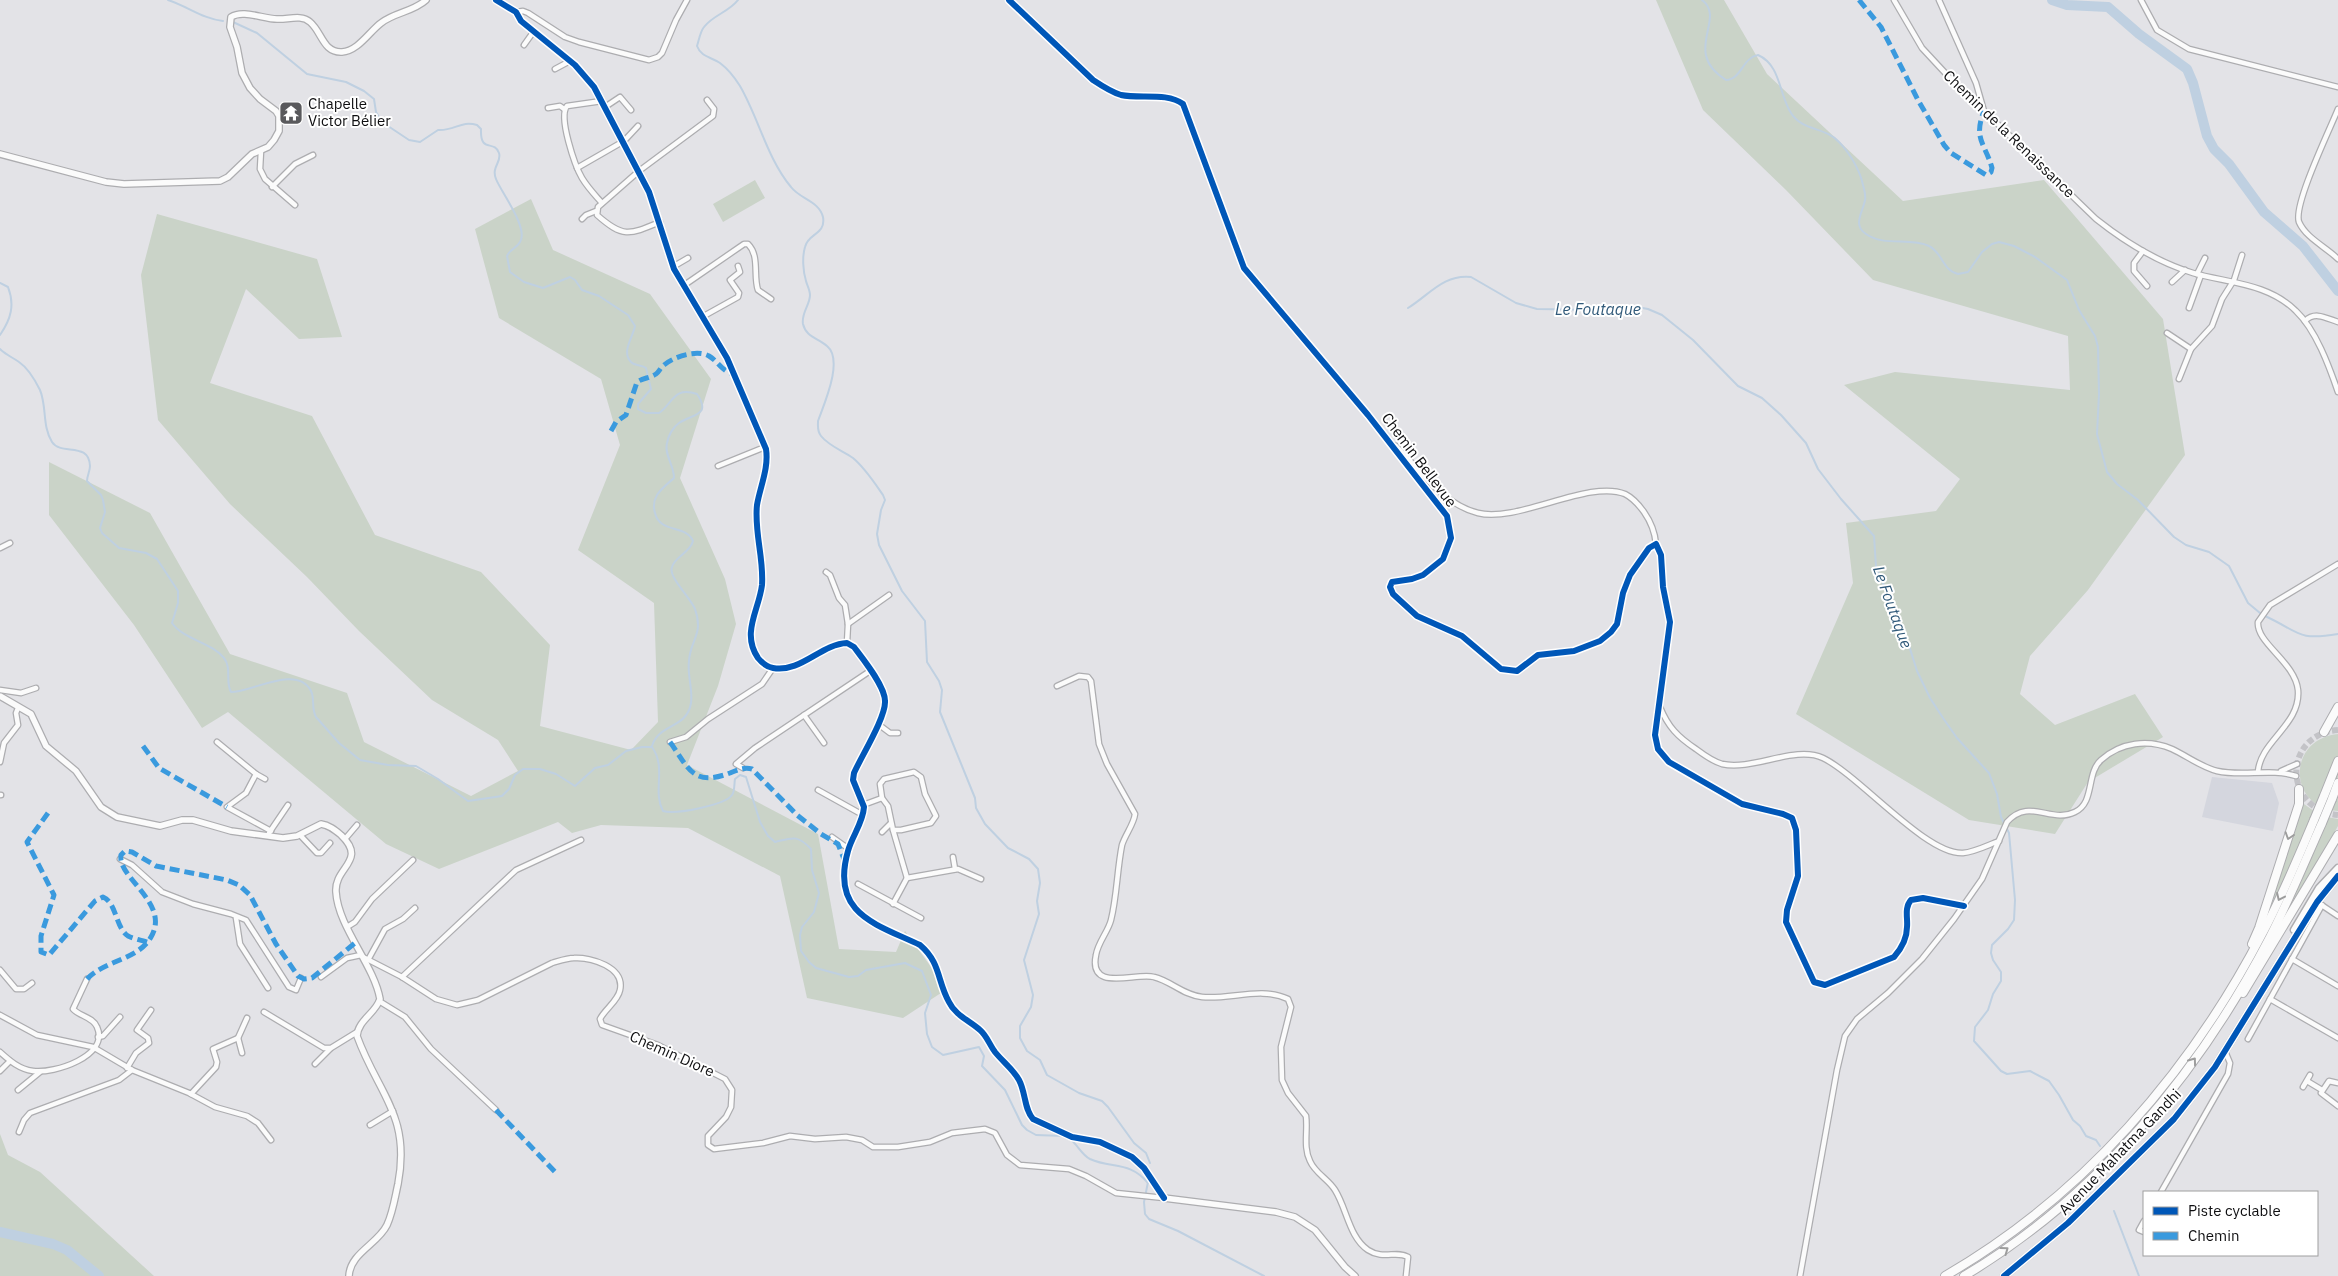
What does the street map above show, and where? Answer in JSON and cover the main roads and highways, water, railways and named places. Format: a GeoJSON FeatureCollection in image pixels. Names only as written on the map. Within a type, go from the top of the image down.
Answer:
{"type":"FeatureCollection","features":[{"type":"Feature","properties":{"kind":"highway"},"geometry":{"type":"LineString","coordinates":[[2324,732],[2338,707]]}},
{"type":"Feature","properties":{"kind":"highway"},"geometry":{"type":"LineString","coordinates":[[1964,1276],[2017,1241],[2102,1169],[2176,1084],[2219,1024],[2269,938],[2328,797],[2338,761]]}},
{"type":"Feature","properties":{"kind":"highway"},"geometry":{"type":"LineString","coordinates":[[2328,797],[2338,783]]}},
{"type":"Feature","properties":{"kind":"highway"},"geometry":{"type":"LineString","coordinates":[[2172,1077],[2230,984],[2259,928],[2298,804],[2299,789]]}},
{"type":"Feature","properties":{"kind":"highway"},"geometry":{"type":"LineString","coordinates":[[1944,1276],[1990,1247],[2061,1193],[2125,1131],[2172,1077],[2210,1023],[2241,972],[2318,822]]}},
{"type":"Feature","properties":{"kind":"highway"},"geometry":{"type":"LineString","coordinates":[[2219,1024],[2231,1011],[2338,835]]}},
{"type":"Feature","properties":{"kind":"main road","name":"Avenue Mahatma Gandhi"},"geometry":{"type":"LineString","coordinates":[[2319,903],[2318,895],[2338,869]]}},
{"type":"Feature","properties":{"kind":"main road","name":"Avenue Mahatma Gandhi"},"geometry":{"type":"LineString","coordinates":[[2004,1276],[2068,1223],[2174,1119],[2201,1086],[2225,1051],[2318,888],[2338,869]]}},
{"type":"Feature","properties":{"kind":"main road","name":"Avenue Mahatma Gandhi"},"geometry":{"type":"LineString","coordinates":[[2266,981],[2338,876]]}},
{"type":"Feature","properties":{"kind":"waterway"},"geometry":{"type":"LineString","coordinates":[[168,0],[209,18],[223,21]]}},
{"type":"Feature","properties":{"kind":"waterway"},"geometry":{"type":"LineString","coordinates":[[738,0],[704,27],[697,46],[704,55],[723,65],[736,80],[747,99],[769,151],[783,176],[795,191],[818,207],[823,217],[822,227],[807,242],[803,260],[804,273],[810,291],[809,302],[803,316],[803,324],[810,335],[827,346],[832,353],[834,361],[831,382],[818,421],[819,432],[828,443],[853,458],[869,475],[883,495],[885,500],[881,510],[877,534],[879,545],[902,591],[925,621],[927,662],[939,681],[942,690],[940,712],[975,798],[976,808],[985,824],[1008,848],[1029,859],[1038,869],[1040,883],[1037,901],[1039,914],[1024,960],[1033,995],[1031,1007],[1020,1026],[1020,1038],[1027,1051],[1040,1060],[1047,1075],[1079,1093],[1102,1101],[1134,1143],[1146,1153],[1150,1163]]}},
{"type":"Feature","properties":{"kind":"waterway"},"geometry":{"type":"LineString","coordinates":[[1702,0],[1708,8],[1710,17],[1705,47],[1707,58],[1713,69],[1726,80],[1731,79],[1748,60],[1758,55],[1771,66],[1779,81],[1787,106],[1796,119],[1834,137],[1847,151],[1862,179],[1865,200],[1859,222],[1860,227],[1866,234],[1881,240],[1914,242],[1929,246],[1934,249],[1949,269],[1958,274],[1968,272],[1982,252],[1992,244],[1999,242],[2014,246],[2035,257],[2067,280],[2079,310],[2095,336],[2098,347],[2099,394],[2097,434],[2107,472],[2117,484],[2138,500],[2174,537],[2186,545],[2209,552],[2229,566],[2248,603],[2260,613]]}},
{"type":"Feature","properties":{"kind":"waterway"},"geometry":{"type":"LineString","coordinates":[[2052,0],[2067,5],[2108,7],[2139,34],[2187,69],[2193,83],[2207,136],[2214,149],[2229,164],[2264,212],[2303,246],[2338,291]]}},
{"type":"Feature","properties":{"kind":"waterway"},"geometry":{"type":"LineString","coordinates":[[233,22],[257,33],[307,74],[346,82],[364,91],[374,99],[376,112],[382,122],[409,140],[420,142],[438,130],[467,124],[477,125],[481,129],[481,137],[485,144],[494,147],[499,153],[500,156],[495,171],[496,179],[521,228],[522,236],[520,242],[507,256],[510,272],[524,282],[543,288],[570,277],[575,280],[582,290],[599,296],[628,315],[635,326],[628,344],[628,358],[636,365],[646,368],[651,389],[638,404],[638,409],[646,413],[659,413],[679,394],[683,392],[697,394],[702,407],[699,413],[677,425],[668,437],[666,447],[674,478],[658,493],[654,502],[658,520],[667,527],[685,532],[693,541],[689,549],[676,560],[672,567],[676,582],[695,609],[698,625],[690,654],[691,703],[684,717],[660,733],[652,746]]}},
{"type":"Feature","properties":{"kind":"waterway","name":"Le Foutaque"},"geometry":{"type":"LineString","coordinates":[[1408,308],[1445,282],[1461,277],[1471,277],[1516,303],[1537,309],[1600,310],[1637,307],[1648,309],[1662,315],[1693,340],[1738,386],[1762,398],[1781,415],[1806,443],[1818,469],[1841,499],[1874,536],[1876,567],[1906,636],[1917,671],[1930,698],[1957,738],[1989,773],[1997,794],[2001,817],[2009,833],[2015,900],[2014,920],[1992,945],[1991,953],[2001,972],[2001,981],[1993,994],[1988,1010],[1975,1027],[1974,1041],[2001,1071],[2007,1074],[2030,1071],[2049,1081],[2073,1120],[2080,1126],[2086,1136],[2096,1140],[2100,1146]]}},
{"type":"Feature","properties":{"kind":"waterway"},"geometry":{"type":"LineString","coordinates":[[0,283],[8,287],[11,300],[11,312],[0,335]]}},
{"type":"Feature","properties":{"kind":"waterway"},"geometry":{"type":"LineString","coordinates":[[0,349],[22,365],[36,382],[42,396],[47,430],[52,442],[62,448],[80,451],[88,458],[90,466],[87,481],[101,495],[103,500],[105,512],[100,528],[102,533],[119,548],[146,553],[157,559],[178,591],[178,603],[172,623],[177,629],[212,648],[224,658],[228,666],[228,684],[231,692],[285,679],[304,683],[311,691],[316,717],[339,743],[360,760],[388,765],[416,766],[468,801],[502,796],[509,789],[515,775],[523,769],[540,769],[556,774],[575,786],[595,768],[608,765],[626,751],[642,747],[652,747],[659,763],[659,796],[663,811],[678,812],[710,806],[728,799],[732,795],[735,779],[740,775],[746,777],[760,822],[768,836],[775,842],[794,838],[798,839],[811,849],[812,870],[819,893],[814,912],[802,927],[800,935],[801,951],[809,962],[816,968],[849,977],[858,976],[866,970],[905,963],[922,971],[931,995],[925,1013],[927,1034],[932,1047],[943,1055],[979,1047],[984,1056],[982,1066],[1005,1090],[1022,1125],[1036,1135],[1064,1136]]}},
{"type":"Feature","properties":{"kind":"waterway"},"geometry":{"type":"LineString","coordinates":[[2265,616],[2292,631],[2306,636],[2338,634]]}},
{"type":"Feature","properties":{"kind":"waterway"},"geometry":{"type":"LineString","coordinates":[[1070,1139],[1090,1159],[1128,1168],[1148,1183]]}},
{"type":"Feature","properties":{"kind":"waterway"},"geometry":{"type":"LineString","coordinates":[[1148,1182],[1144,1202],[1145,1214],[1149,1219],[1178,1231],[1264,1276]]}},
{"type":"Feature","properties":{"kind":"waterway","name":"Le Foutaque"},"geometry":{"type":"LineString","coordinates":[[2114,1211],[2139,1276]]}},
{"type":"Feature","properties":{"kind":"waterway"},"geometry":{"type":"LineString","coordinates":[[0,1232],[53,1244],[67,1250],[99,1276]]}},
{"type":"Feature","properties":{"kind":"tunnel"},"geometry":{"type":"LineString","coordinates":[[2338,730],[2320,735],[2307,744],[2299,757],[2296,772],[2299,787],[2307,800],[2320,810],[2338,815]]}},
{"type":"Feature","properties":{"kind":"place","name":"Chapelle Victor Bélier"},"geometry":{"type":"Point","coordinates":[291,113]}}]}
